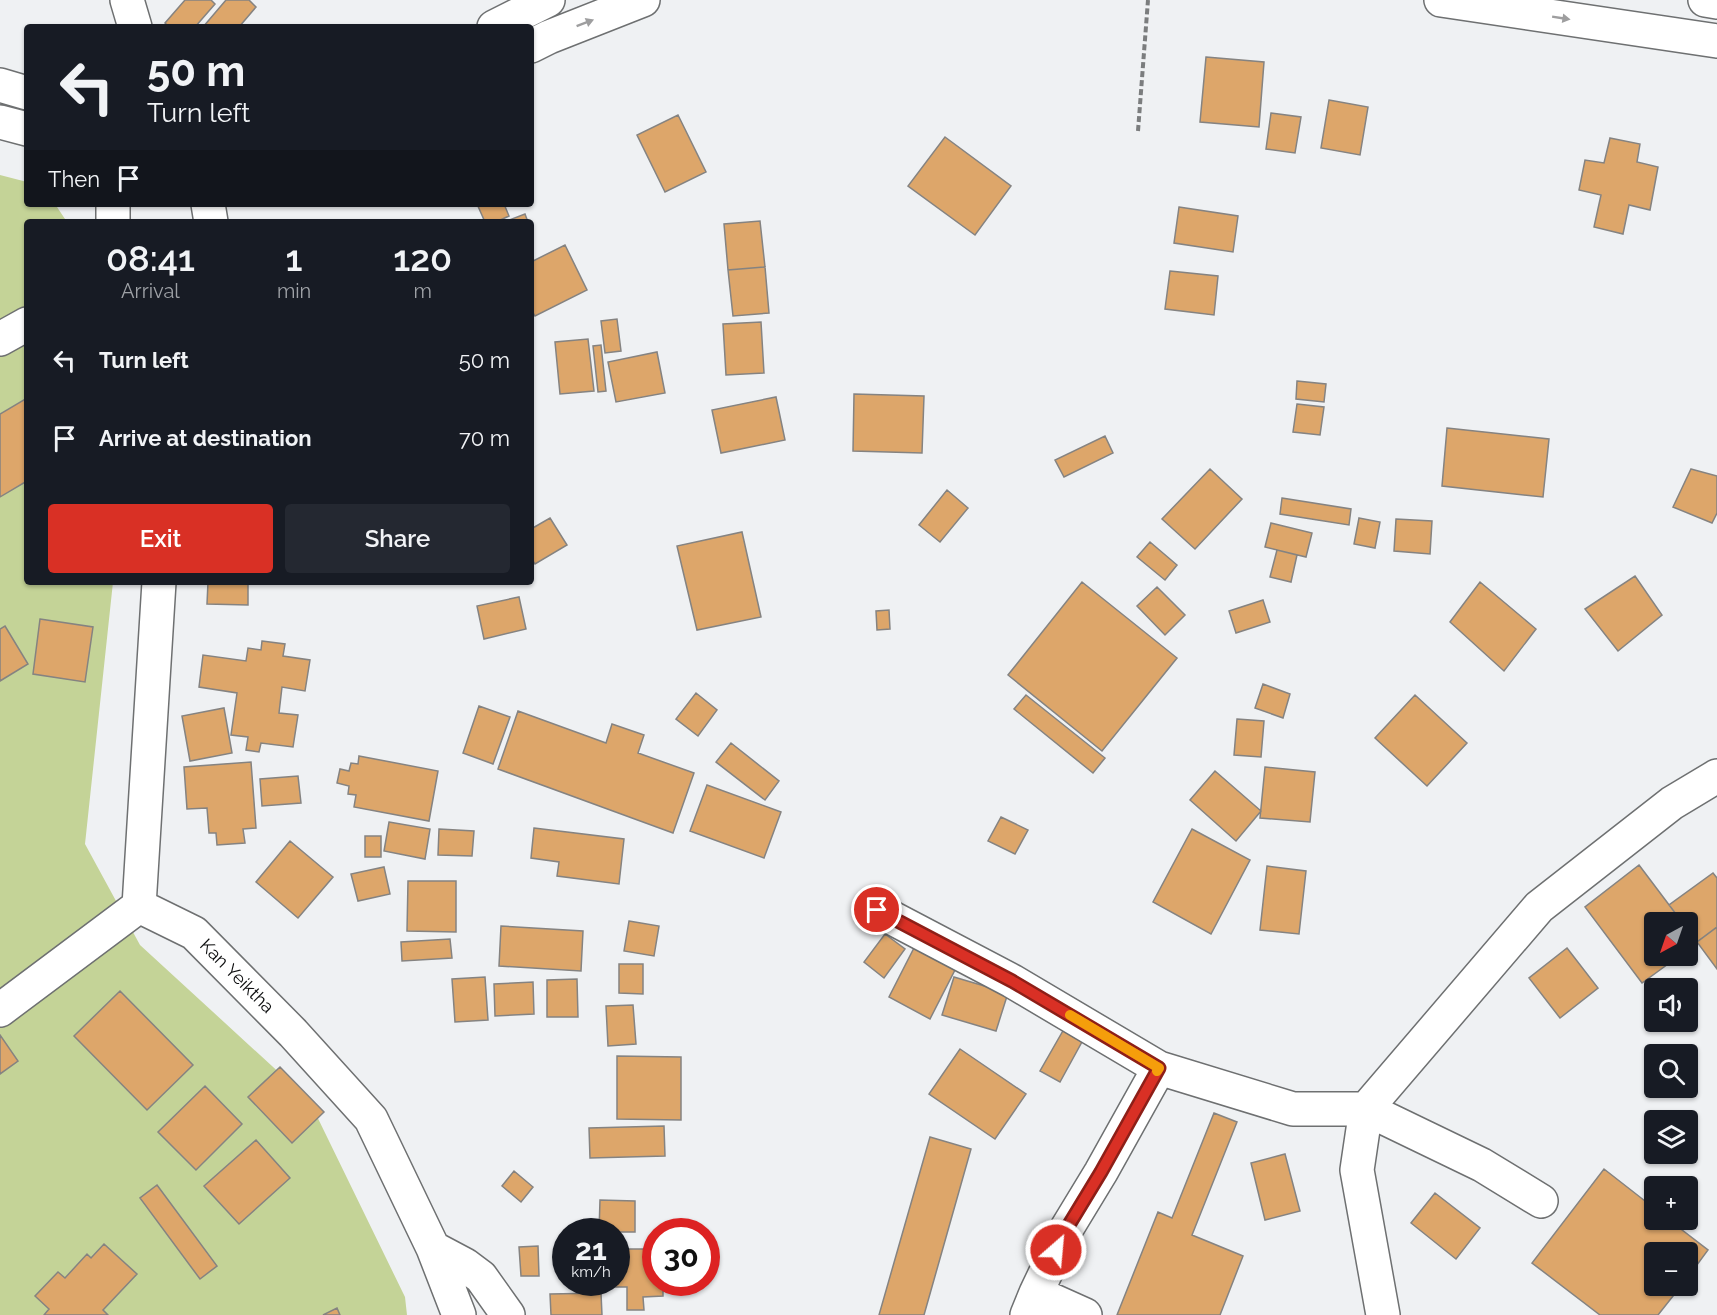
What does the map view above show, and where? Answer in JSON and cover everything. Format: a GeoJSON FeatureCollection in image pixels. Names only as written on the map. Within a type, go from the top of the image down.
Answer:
{"type":"FeatureCollection","features":[{"type":"Feature","properties":{"kind":"street"},"geometry":{"type":"LineString","coordinates":[[128,0],[134,24]]}},
{"type":"Feature","properties":{"kind":"street"},"geometry":{"type":"LineString","coordinates":[[500,24],[548,0]]}},
{"type":"Feature","properties":{"kind":"street"},"geometry":{"type":"LineString","coordinates":[[534,44],[643,0]]}},
{"type":"Feature","properties":{"kind":"street"},"geometry":{"type":"LineString","coordinates":[[1441,0],[1513,5],[1717,41]]}},
{"type":"Feature","properties":{"kind":"street"},"geometry":{"type":"LineString","coordinates":[[1705,0],[1717,2]]}},
{"type":"Feature","properties":{"kind":"street"},"geometry":{"type":"LineString","coordinates":[[0,85],[24,92]]}},
{"type":"Feature","properties":{"kind":"street"},"geometry":{"type":"LineString","coordinates":[[0,122],[24,128]]}},
{"type":"Feature","properties":{"kind":"street"},"geometry":{"type":"LineString","coordinates":[[0,339],[24,326]]}},
{"type":"Feature","properties":{"kind":"street"},"geometry":{"type":"LineString","coordinates":[[0,1010],[139,906],[159,585]]}},
{"type":"Feature","properties":{"kind":"street"},"geometry":{"type":"LineString","coordinates":[[1383,1315],[1358,1170],[1366,1108],[1539,907],[1672,803],[1717,776]]}},
{"type":"Feature","properties":{"kind":"street","name":"Kan Yeiktha"},"geometry":{"type":"LineString","coordinates":[[139,906],[194,933],[293,1033],[371,1119],[434,1248],[459,1315]]}},
{"type":"Feature","properties":{"kind":"street"},"geometry":{"type":"LineString","coordinates":[[877,910],[1012,981],[1159,1068],[1293,1109],[1366,1108],[1482,1165],[1540,1201]]}},
{"type":"Feature","properties":{"kind":"street"},"geometry":{"type":"LineString","coordinates":[[1085,1315],[1031,1304],[1067,1228],[1159,1068]]}},
{"type":"Feature","properties":{"kind":"street"},"geometry":{"type":"LineString","coordinates":[[434,1248],[465,1265],[481,1277],[508,1315]]}},
{"type":"Feature","properties":{"kind":"path"},"geometry":{"type":"LineString","coordinates":[[1138,131],[1148,0]]}},
{"type":"Feature","properties":{"kind":"green space"},"geometry":{"type":"Polygon","coordinates":[[[0,175],[24,181],[24,207],[57,207],[65,219],[24,219],[24,585],[113,585],[85,844],[140,945],[309,1100],[405,1297],[407,1315],[0,1315],[0,175]]]}},
{"type":"Feature","properties":{"kind":"building"},"geometry":{"type":"Polygon","coordinates":[[[185,0],[211,0],[215,4],[198,24],[165,23],[185,0]]]}},
{"type":"Feature","properties":{"kind":"building"},"geometry":{"type":"Polygon","coordinates":[[[226,0],[249,0],[256,7],[242,24],[206,24],[226,0]]]}},
{"type":"Feature","properties":{"kind":"building"},"geometry":{"type":"Polygon","coordinates":[[[1206,57],[1264,62],[1259,127],[1200,122],[1206,57]]]}},
{"type":"Feature","properties":{"kind":"building"},"geometry":{"type":"Polygon","coordinates":[[[1329,100],[1368,107],[1360,155],[1321,148],[1329,100]]]}},
{"type":"Feature","properties":{"kind":"building"},"geometry":{"type":"Polygon","coordinates":[[[1271,113],[1301,117],[1295,153],[1266,149],[1271,113]]]}},
{"type":"Feature","properties":{"kind":"building"},"geometry":{"type":"Polygon","coordinates":[[[678,115],[706,172],[665,192],[637,135],[678,115]]]}},
{"type":"Feature","properties":{"kind":"building"},"geometry":{"type":"Polygon","coordinates":[[[945,137],[1011,186],[975,235],[908,186],[945,137]]]}},
{"type":"Feature","properties":{"kind":"building"},"geometry":{"type":"Polygon","coordinates":[[[1610,138],[1640,144],[1637,162],[1658,167],[1650,210],[1629,205],[1623,234],[1594,227],[1601,195],[1579,190],[1585,160],[1604,163],[1610,138]]]}},
{"type":"Feature","properties":{"kind":"building"},"geometry":{"type":"Polygon","coordinates":[[[478,207],[505,207],[509,216],[502,219],[484,219],[478,207]]]}},
{"type":"Feature","properties":{"kind":"building"},"geometry":{"type":"Polygon","coordinates":[[[1179,207],[1238,216],[1233,252],[1174,243],[1179,207]]]}},
{"type":"Feature","properties":{"kind":"building"},"geometry":{"type":"Polygon","coordinates":[[[525,214],[527,219],[512,219],[525,214]]]}},
{"type":"Feature","properties":{"kind":"building"},"geometry":{"type":"Polygon","coordinates":[[[760,221],[765,267],[728,270],[724,224],[760,221]]]}},
{"type":"Feature","properties":{"kind":"building"},"geometry":{"type":"Polygon","coordinates":[[[565,245],[587,290],[535,316],[534,260],[565,245]]]}},
{"type":"Feature","properties":{"kind":"building"},"geometry":{"type":"Polygon","coordinates":[[[765,267],[769,313],[733,316],[728,270],[765,267]]]}},
{"type":"Feature","properties":{"kind":"building"},"geometry":{"type":"Polygon","coordinates":[[[1170,271],[1218,276],[1214,315],[1165,309],[1170,271]]]}},
{"type":"Feature","properties":{"kind":"building"},"geometry":{"type":"Polygon","coordinates":[[[617,319],[621,351],[605,353],[601,321],[617,319]]]}},
{"type":"Feature","properties":{"kind":"building"},"geometry":{"type":"Polygon","coordinates":[[[761,322],[764,373],[726,375],[723,324],[761,322]]]}},
{"type":"Feature","properties":{"kind":"building"},"geometry":{"type":"Polygon","coordinates":[[[588,339],[594,391],[560,394],[555,342],[588,339]]]}},
{"type":"Feature","properties":{"kind":"building"},"geometry":{"type":"Polygon","coordinates":[[[601,345],[606,391],[598,392],[593,346],[601,345]]]}},
{"type":"Feature","properties":{"kind":"building"},"geometry":{"type":"Polygon","coordinates":[[[657,352],[665,393],[616,402],[608,362],[657,352]]]}},
{"type":"Feature","properties":{"kind":"building"},"geometry":{"type":"Polygon","coordinates":[[[1297,381],[1326,384],[1324,402],[1296,399],[1297,381]]]}},
{"type":"Feature","properties":{"kind":"building"},"geometry":{"type":"Polygon","coordinates":[[[854,394],[924,396],[922,453],[853,451],[854,394]]]}},
{"type":"Feature","properties":{"kind":"building"},"geometry":{"type":"Polygon","coordinates":[[[776,397],[785,440],[721,453],[712,410],[776,397]]]}},
{"type":"Feature","properties":{"kind":"building"},"geometry":{"type":"Polygon","coordinates":[[[24,400],[24,483],[0,497],[0,414],[24,400]]]}},
{"type":"Feature","properties":{"kind":"building"},"geometry":{"type":"Polygon","coordinates":[[[1297,404],[1324,407],[1320,435],[1293,432],[1297,404]]]}},
{"type":"Feature","properties":{"kind":"building"},"geometry":{"type":"Polygon","coordinates":[[[1447,428],[1549,439],[1543,497],[1442,486],[1447,428]]]}},
{"type":"Feature","properties":{"kind":"building"},"geometry":{"type":"Polygon","coordinates":[[[1105,436],[1113,453],[1064,477],[1055,460],[1105,436]]]}},
{"type":"Feature","properties":{"kind":"building"},"geometry":{"type":"Polygon","coordinates":[[[1210,469],[1242,499],[1195,549],[1162,519],[1210,469]]]}},
{"type":"Feature","properties":{"kind":"building"},"geometry":{"type":"Polygon","coordinates":[[[1691,469],[1717,476],[1717,513],[1712,523],[1673,507],[1691,469]]]}},
{"type":"Feature","properties":{"kind":"building"},"geometry":{"type":"Polygon","coordinates":[[[947,490],[968,508],[940,542],[919,525],[947,490]]]}},
{"type":"Feature","properties":{"kind":"building"},"geometry":{"type":"Polygon","coordinates":[[[1282,498],[1351,509],[1349,525],[1280,514],[1282,498]]]}},
{"type":"Feature","properties":{"kind":"building"},"geometry":{"type":"Polygon","coordinates":[[[550,518],[567,545],[535,564],[534,527],[550,518]]]}},
{"type":"Feature","properties":{"kind":"building"},"geometry":{"type":"Polygon","coordinates":[[[1359,518],[1380,522],[1375,548],[1354,544],[1359,518]]]}},
{"type":"Feature","properties":{"kind":"building"},"geometry":{"type":"Polygon","coordinates":[[[1396,519],[1432,521],[1430,554],[1394,551],[1396,519]]]}},
{"type":"Feature","properties":{"kind":"building"},"geometry":{"type":"Polygon","coordinates":[[[1271,523],[1312,533],[1306,557],[1265,547],[1271,523]]]}},
{"type":"Feature","properties":{"kind":"building"},"geometry":{"type":"Polygon","coordinates":[[[742,532],[761,617],[697,630],[677,546],[742,532]]]}},
{"type":"Feature","properties":{"kind":"building"},"geometry":{"type":"Polygon","coordinates":[[[1150,542],[1177,565],[1165,580],[1137,557],[1150,542]]]}},
{"type":"Feature","properties":{"kind":"building"},"geometry":{"type":"Polygon","coordinates":[[[1277,550],[1297,555],[1291,582],[1270,577],[1277,550]]]}},
{"type":"Feature","properties":{"kind":"building"},"geometry":{"type":"Polygon","coordinates":[[[1635,576],[1662,615],[1618,651],[1585,609],[1635,576]]]}},
{"type":"Feature","properties":{"kind":"building"},"geometry":{"type":"Polygon","coordinates":[[[1082,582],[1177,658],[1102,751],[1008,675],[1082,582]]]}},
{"type":"Feature","properties":{"kind":"building"},"geometry":{"type":"Polygon","coordinates":[[[1480,582],[1536,629],[1504,671],[1450,622],[1480,582]]]}},
{"type":"Feature","properties":{"kind":"building"},"geometry":{"type":"Polygon","coordinates":[[[208,585],[248,585],[248,605],[207,604],[208,585]]]}},
{"type":"Feature","properties":{"kind":"building"},"geometry":{"type":"Polygon","coordinates":[[[1157,587],[1185,615],[1165,635],[1137,606],[1157,587]]]}},
{"type":"Feature","properties":{"kind":"building"},"geometry":{"type":"Polygon","coordinates":[[[519,597],[526,629],[484,639],[477,606],[519,597]]]}},
{"type":"Feature","properties":{"kind":"building"},"geometry":{"type":"Polygon","coordinates":[[[1263,600],[1270,622],[1236,633],[1229,611],[1263,600]]]}},
{"type":"Feature","properties":{"kind":"building"},"geometry":{"type":"Polygon","coordinates":[[[889,610],[890,629],[877,630],[876,611],[889,610]]]}},
{"type":"Feature","properties":{"kind":"building"},"geometry":{"type":"Polygon","coordinates":[[[40,619],[93,627],[85,682],[33,674],[40,619]]]}},
{"type":"Feature","properties":{"kind":"building"},"geometry":{"type":"Polygon","coordinates":[[[5,626],[28,664],[0,681],[0,629],[5,626]]]}},
{"type":"Feature","properties":{"kind":"building"},"geometry":{"type":"Polygon","coordinates":[[[262,641],[285,644],[283,656],[310,660],[305,691],[282,687],[279,713],[298,715],[293,747],[261,743],[259,752],[246,750],[248,737],[231,735],[237,693],[199,687],[203,655],[246,661],[248,648],[261,650],[262,641]]]}},
{"type":"Feature","properties":{"kind":"building"},"geometry":{"type":"Polygon","coordinates":[[[1263,684],[1290,694],[1283,718],[1255,708],[1263,684]]]}},
{"type":"Feature","properties":{"kind":"building"},"geometry":{"type":"Polygon","coordinates":[[[696,693],[717,710],[698,736],[676,719],[696,693]]]}},
{"type":"Feature","properties":{"kind":"building"},"geometry":{"type":"Polygon","coordinates":[[[1026,695],[1105,758],[1093,773],[1014,709],[1026,695]]]}},
{"type":"Feature","properties":{"kind":"building"},"geometry":{"type":"Polygon","coordinates":[[[1415,695],[1467,743],[1427,786],[1375,738],[1415,695]]]}},
{"type":"Feature","properties":{"kind":"building"},"geometry":{"type":"Polygon","coordinates":[[[479,706],[510,717],[493,764],[463,753],[479,706]]]}},
{"type":"Feature","properties":{"kind":"building"},"geometry":{"type":"Polygon","coordinates":[[[224,708],[232,753],[190,761],[182,716],[224,708]]]}},
{"type":"Feature","properties":{"kind":"building"},"geometry":{"type":"Polygon","coordinates":[[[518,711],[606,743],[612,724],[644,735],[638,753],[694,773],[673,833],[498,769],[518,711]]]}},
{"type":"Feature","properties":{"kind":"building"},"geometry":{"type":"Polygon","coordinates":[[[1237,719],[1264,721],[1261,757],[1234,755],[1237,719]]]}},
{"type":"Feature","properties":{"kind":"building"},"geometry":{"type":"Polygon","coordinates":[[[731,743],[779,781],[765,800],[716,762],[731,743]]]}},
{"type":"Feature","properties":{"kind":"building"},"geometry":{"type":"Polygon","coordinates":[[[359,756],[438,771],[429,821],[354,807],[356,795],[348,794],[349,786],[337,783],[340,769],[349,771],[351,763],[358,764],[359,756]]]}},
{"type":"Feature","properties":{"kind":"building"},"geometry":{"type":"Polygon","coordinates":[[[251,762],[256,828],[243,829],[245,843],[217,845],[216,833],[209,833],[207,808],[187,809],[184,767],[251,762]]]}},
{"type":"Feature","properties":{"kind":"building"},"geometry":{"type":"Polygon","coordinates":[[[1265,767],[1315,772],[1310,822],[1260,818],[1265,767]]]}},
{"type":"Feature","properties":{"kind":"building"},"geometry":{"type":"Polygon","coordinates":[[[1215,771],[1261,811],[1236,841],[1190,800],[1215,771]]]}},
{"type":"Feature","properties":{"kind":"building"},"geometry":{"type":"Polygon","coordinates":[[[298,776],[301,803],[262,806],[260,779],[298,776]]]}},
{"type":"Feature","properties":{"kind":"building"},"geometry":{"type":"Polygon","coordinates":[[[707,785],[781,812],[764,858],[690,831],[707,785]]]}},
{"type":"Feature","properties":{"kind":"building"},"geometry":{"type":"Polygon","coordinates":[[[1001,817],[1028,830],[1015,854],[988,841],[1001,817]]]}},
{"type":"Feature","properties":{"kind":"building"},"geometry":{"type":"Polygon","coordinates":[[[389,822],[430,829],[425,859],[384,851],[389,822]]]}},
{"type":"Feature","properties":{"kind":"building"},"geometry":{"type":"Polygon","coordinates":[[[534,828],[624,839],[619,884],[557,876],[559,862],[531,858],[534,828]]]}},
{"type":"Feature","properties":{"kind":"building"},"geometry":{"type":"Polygon","coordinates":[[[439,829],[474,831],[472,856],[438,855],[439,829]]]}},
{"type":"Feature","properties":{"kind":"building"},"geometry":{"type":"Polygon","coordinates":[[[1192,829],[1250,860],[1211,934],[1153,902],[1192,829]]]}},
{"type":"Feature","properties":{"kind":"building"},"geometry":{"type":"Polygon","coordinates":[[[365,836],[381,836],[381,857],[365,857],[365,836]]]}},
{"type":"Feature","properties":{"kind":"building"},"geometry":{"type":"Polygon","coordinates":[[[290,841],[333,877],[298,918],[256,882],[290,841]]]}},
{"type":"Feature","properties":{"kind":"building"},"geometry":{"type":"Polygon","coordinates":[[[1639,865],[1674,912],[1644,912],[1644,966],[1665,966],[1649,978],[1644,978],[1642,983],[1585,907],[1639,865]]]}},
{"type":"Feature","properties":{"kind":"building"},"geometry":{"type":"Polygon","coordinates":[[[1267,866],[1306,871],[1299,934],[1260,930],[1267,866]]]}},
{"type":"Feature","properties":{"kind":"building"},"geometry":{"type":"Polygon","coordinates":[[[384,867],[390,894],[358,901],[351,874],[384,867]]]}},
{"type":"Feature","properties":{"kind":"building"},"geometry":{"type":"Polygon","coordinates":[[[1713,873],[1717,878],[1717,927],[1698,941],[1698,912],[1674,912],[1669,905],[1713,873]]]}},
{"type":"Feature","properties":{"kind":"building"},"geometry":{"type":"Polygon","coordinates":[[[408,881],[456,881],[456,932],[407,931],[408,881]]]}},
{"type":"Feature","properties":{"kind":"building"},"geometry":{"type":"Polygon","coordinates":[[[629,921],[659,926],[654,956],[624,951],[629,921]]]}},
{"type":"Feature","properties":{"kind":"building"},"geometry":{"type":"Polygon","coordinates":[[[501,926],[583,931],[581,971],[499,966],[501,926]]]}},
{"type":"Feature","properties":{"kind":"building"},"geometry":{"type":"Polygon","coordinates":[[[1717,927],[1717,969],[1698,943],[1717,927]]]}},
{"type":"Feature","properties":{"kind":"building"},"geometry":{"type":"Polygon","coordinates":[[[885,934],[905,949],[884,978],[864,962],[885,934]]]}},
{"type":"Feature","properties":{"kind":"building"},"geometry":{"type":"Polygon","coordinates":[[[450,939],[452,958],[402,961],[401,942],[450,939]]]}},
{"type":"Feature","properties":{"kind":"building"},"geometry":{"type":"Polygon","coordinates":[[[916,944],[957,966],[930,1019],[889,997],[916,944]]]}},
{"type":"Feature","properties":{"kind":"building"},"geometry":{"type":"Polygon","coordinates":[[[1567,948],[1598,988],[1560,1018],[1529,978],[1567,948]]]}},
{"type":"Feature","properties":{"kind":"building"},"geometry":{"type":"Polygon","coordinates":[[[619,964],[643,964],[643,994],[619,993],[619,964]]]}},
{"type":"Feature","properties":{"kind":"building"},"geometry":{"type":"Polygon","coordinates":[[[485,977],[488,1020],[455,1022],[452,979],[485,977]]]}},
{"type":"Feature","properties":{"kind":"building"},"geometry":{"type":"Polygon","coordinates":[[[954,977],[1008,993],[996,1031],[942,1015],[954,977]]]}},
{"type":"Feature","properties":{"kind":"building"},"geometry":{"type":"Polygon","coordinates":[[[577,979],[578,1017],[547,1017],[547,980],[577,979]]]}},
{"type":"Feature","properties":{"kind":"building"},"geometry":{"type":"Polygon","coordinates":[[[533,982],[534,1014],[495,1016],[494,984],[533,982]]]}},
{"type":"Feature","properties":{"kind":"building"},"geometry":{"type":"Polygon","coordinates":[[[120,991],[193,1065],[147,1110],[74,1036],[120,991]]]}},
{"type":"Feature","properties":{"kind":"building"},"geometry":{"type":"Polygon","coordinates":[[[633,1005],[636,1044],[608,1046],[606,1006],[633,1005]]]}},
{"type":"Feature","properties":{"kind":"building"},"geometry":{"type":"Polygon","coordinates":[[[1064,1029],[1083,1040],[1060,1082],[1040,1071],[1064,1029]]]}},
{"type":"Feature","properties":{"kind":"building"},"geometry":{"type":"Polygon","coordinates":[[[0,1035],[18,1061],[0,1074],[0,1035]]]}},
{"type":"Feature","properties":{"kind":"building"},"geometry":{"type":"Polygon","coordinates":[[[960,1049],[1026,1094],[995,1139],[929,1094],[960,1049]]]}},
{"type":"Feature","properties":{"kind":"building"},"geometry":{"type":"Polygon","coordinates":[[[617,1056],[681,1057],[681,1120],[617,1119],[617,1056]]]}},
{"type":"Feature","properties":{"kind":"building"},"geometry":{"type":"Polygon","coordinates":[[[280,1067],[324,1112],[292,1143],[248,1097],[280,1067]]]}},
{"type":"Feature","properties":{"kind":"building"},"geometry":{"type":"Polygon","coordinates":[[[205,1086],[242,1124],[196,1170],[158,1132],[205,1086]]]}},
{"type":"Feature","properties":{"kind":"building"},"geometry":{"type":"Polygon","coordinates":[[[1214,1113],[1237,1122],[1192,1235],[1243,1256],[1220,1315],[1117,1315],[1158,1212],[1172,1218],[1214,1113]]]}},
{"type":"Feature","properties":{"kind":"building"},"geometry":{"type":"Polygon","coordinates":[[[664,1126],[665,1156],[590,1158],[589,1128],[664,1126]]]}},
{"type":"Feature","properties":{"kind":"building"},"geometry":{"type":"Polygon","coordinates":[[[930,1137],[971,1149],[924,1315],[879,1315],[930,1137]]]}},
{"type":"Feature","properties":{"kind":"building"},"geometry":{"type":"Polygon","coordinates":[[[256,1140],[290,1178],[239,1224],[204,1186],[256,1140]]]}},
{"type":"Feature","properties":{"kind":"building"},"geometry":{"type":"Polygon","coordinates":[[[1285,1154],[1300,1211],[1265,1220],[1251,1163],[1285,1154]]]}},
{"type":"Feature","properties":{"kind":"building"},"geometry":{"type":"Polygon","coordinates":[[[1604,1169],[1644,1200],[1644,1230],[1682,1230],[1698,1242],[1644,1242],[1644,1296],[1673,1296],[1658,1315],[1600,1315],[1532,1263],[1604,1169]]]}},
{"type":"Feature","properties":{"kind":"building"},"geometry":{"type":"Polygon","coordinates":[[[514,1171],[533,1187],[521,1202],[502,1186],[514,1171]]]}},
{"type":"Feature","properties":{"kind":"building"},"geometry":{"type":"Polygon","coordinates":[[[157,1185],[217,1266],[200,1279],[140,1198],[157,1185]]]}},
{"type":"Feature","properties":{"kind":"building"},"geometry":{"type":"Polygon","coordinates":[[[1435,1193],[1480,1228],[1456,1259],[1411,1223],[1435,1193]]]}},
{"type":"Feature","properties":{"kind":"building"},"geometry":{"type":"Polygon","coordinates":[[[600,1200],[635,1201],[635,1232],[630,1232],[630,1218],[599,1218],[600,1200]]]}},
{"type":"Feature","properties":{"kind":"building"},"geometry":{"type":"Polygon","coordinates":[[[1698,1242],[1708,1250],[1698,1264],[1698,1242]]]}},
{"type":"Feature","properties":{"kind":"building"},"geometry":{"type":"Polygon","coordinates":[[[104,1244],[137,1274],[103,1310],[108,1315],[44,1315],[49,1309],[35,1296],[58,1272],[65,1278],[87,1254],[91,1258],[104,1244]]]}},
{"type":"Feature","properties":{"kind":"building"},"geometry":{"type":"Polygon","coordinates":[[[538,1246],[539,1276],[521,1276],[519,1247],[538,1246]]]}},
{"type":"Feature","properties":{"kind":"building"},"geometry":{"type":"Polygon","coordinates":[[[630,1249],[642,1249],[642,1296],[663,1296],[643,1297],[644,1310],[627,1310],[627,1296],[630,1296],[630,1249]]]}},
{"type":"Feature","properties":{"kind":"building"},"geometry":{"type":"Polygon","coordinates":[[[550,1294],[552,1296],[601,1296],[602,1315],[551,1315],[550,1294]]]}},
{"type":"Feature","properties":{"kind":"building"},"geometry":{"type":"Polygon","coordinates":[[[337,1308],[340,1315],[323,1315],[337,1308]]]}},
{"type":"Feature","properties":{"kind":"slow traffic"},"geometry":{"type":"LineString","coordinates":[[1070,1015],[1159,1068],[1157,1071]]}},
{"type":"Feature","properties":{"kind":"route"},"geometry":{"type":"LineString","coordinates":[[877,910],[1012,981],[1159,1068],[1056,1250]]}}]}
